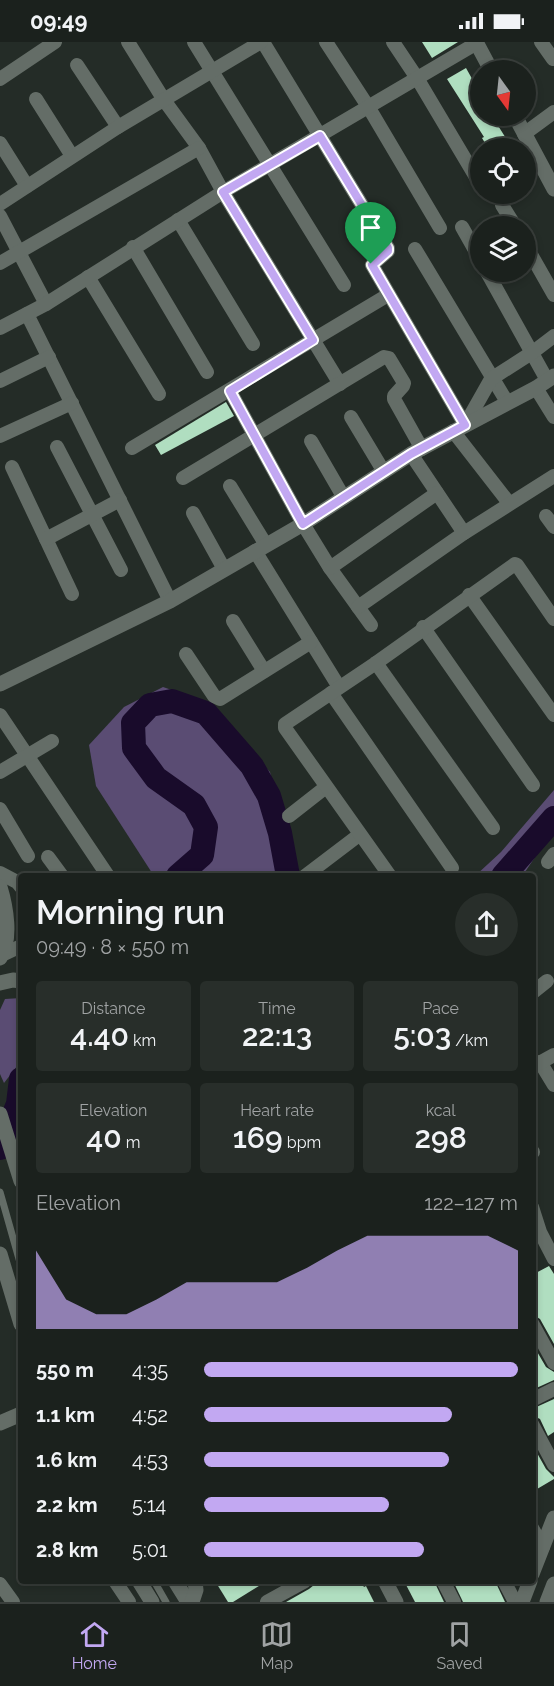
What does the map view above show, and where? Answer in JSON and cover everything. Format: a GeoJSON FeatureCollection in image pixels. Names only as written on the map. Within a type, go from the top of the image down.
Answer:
{"type":"FeatureCollection","features":[{"type":"Feature","properties":{"kind":"street"},"geometry":{"type":"LineString","coordinates":[[0,79],[55,42]]}},
{"type":"Feature","properties":{"kind":"street"},"geometry":{"type":"LineString","coordinates":[[128,42],[164,100],[199,148],[223,192],[340,384]]}},
{"type":"Feature","properties":{"kind":"street"},"geometry":{"type":"LineString","coordinates":[[194,42],[344,285]]}},
{"type":"Feature","properties":{"kind":"street"},"geometry":{"type":"LineString","coordinates":[[0,204],[117,127],[262,42],[388,248],[388,251],[371,265],[459,428],[509,503]]}},
{"type":"Feature","properties":{"kind":"street"},"geometry":{"type":"LineString","coordinates":[[326,42],[369,108],[440,228]]}},
{"type":"Feature","properties":{"kind":"street"},"geometry":{"type":"LineString","coordinates":[[393,42],[470,167]]}},
{"type":"Feature","properties":{"kind":"street"},"geometry":{"type":"LineString","coordinates":[[542,42],[553,60]]}},
{"type":"Feature","properties":{"kind":"street"},"geometry":{"type":"LineString","coordinates":[[0,328],[46,304],[223,192],[476,43],[485,60]]}},
{"type":"Feature","properties":{"kind":"street"},"geometry":{"type":"LineString","coordinates":[[77,65],[117,127]]}},
{"type":"Feature","properties":{"kind":"street"},"geometry":{"type":"LineString","coordinates":[[36,99],[72,156]]}},
{"type":"Feature","properties":{"kind":"street"},"geometry":{"type":"LineString","coordinates":[[524,134],[554,112]]}},
{"type":"Feature","properties":{"kind":"street"},"geometry":{"type":"LineString","coordinates":[[520,126],[554,189]]}},
{"type":"Feature","properties":{"kind":"street"},"geometry":{"type":"LineString","coordinates":[[0,143],[27,186]]}},
{"type":"Feature","properties":{"kind":"street"},"geometry":{"type":"LineString","coordinates":[[0,263],[199,148]]}},
{"type":"Feature","properties":{"kind":"street"},"geometry":{"type":"LineString","coordinates":[[502,205],[509,216]]}},
{"type":"Feature","properties":{"kind":"street"},"geometry":{"type":"LineString","coordinates":[[0,216],[46,304]]}},
{"type":"Feature","properties":{"kind":"street"},"geometry":{"type":"LineString","coordinates":[[178,220],[253,344]]}},
{"type":"Feature","properties":{"kind":"street"},"geometry":{"type":"LineString","coordinates":[[462,226],[470,241]]}},
{"type":"Feature","properties":{"kind":"street"},"geometry":{"type":"LineString","coordinates":[[133,247],[207,372]]}},
{"type":"Feature","properties":{"kind":"street"},"geometry":{"type":"LineString","coordinates":[[415,249],[491,379],[507,402]]}},
{"type":"Feature","properties":{"kind":"street"},"geometry":{"type":"LineString","coordinates":[[536,263],[554,295]]}},
{"type":"Feature","properties":{"kind":"street"},"geometry":{"type":"LineString","coordinates":[[88,277],[159,394]]}},
{"type":"Feature","properties":{"kind":"street"},"geometry":{"type":"LineString","coordinates":[[493,282],[533,352],[546,382],[554,417]]}},
{"type":"Feature","properties":{"kind":"street"},"geometry":{"type":"LineString","coordinates":[[132,448],[388,295]]}},
{"type":"Feature","properties":{"kind":"street"},"geometry":{"type":"LineString","coordinates":[[27,314],[170,601]]}},
{"type":"Feature","properties":{"kind":"street"},"geometry":{"type":"LineString","coordinates":[[459,428],[491,379],[554,336]]}},
{"type":"Feature","properties":{"kind":"street"},"geometry":{"type":"LineString","coordinates":[[0,381],[49,357]]}},
{"type":"Feature","properties":{"kind":"street"},"geometry":{"type":"LineString","coordinates":[[183,478],[255,437],[384,357],[388,357],[404,384],[395,394],[394,399],[437,493],[464,533]]}},
{"type":"Feature","properties":{"kind":"street"},"geometry":{"type":"LineString","coordinates":[[0,684],[170,601],[303,524],[417,451],[546,382]]}},
{"type":"Feature","properties":{"kind":"street"},"geometry":{"type":"LineString","coordinates":[[230,391],[303,524],[330,568],[371,625]]}},
{"type":"Feature","properties":{"kind":"street"},"geometry":{"type":"LineString","coordinates":[[0,436],[72,403]]}},
{"type":"Feature","properties":{"kind":"street"},"geometry":{"type":"LineString","coordinates":[[351,417],[384,472]]}},
{"type":"Feature","properties":{"kind":"street"},"geometry":{"type":"LineString","coordinates":[[311,441],[344,498]]}},
{"type":"Feature","properties":{"kind":"street"},"geometry":{"type":"LineString","coordinates":[[57,447],[121,570]]}},
{"type":"Feature","properties":{"kind":"street"},"geometry":{"type":"LineString","coordinates":[[12,467],[72,594]]}},
{"type":"Feature","properties":{"kind":"street"},"geometry":{"type":"LineString","coordinates":[[358,606],[509,503],[554,476]]}},
{"type":"Feature","properties":{"kind":"street"},"geometry":{"type":"LineString","coordinates":[[230,486],[335,690],[452,868]]}},
{"type":"Feature","properties":{"kind":"street"},"geometry":{"type":"LineString","coordinates":[[330,568],[437,493]]}},
{"type":"Feature","properties":{"kind":"street"},"geometry":{"type":"LineString","coordinates":[[46,539],[120,500]]}},
{"type":"Feature","properties":{"kind":"street"},"geometry":{"type":"LineString","coordinates":[[193,513],[225,569]]}},
{"type":"Feature","properties":{"kind":"street"},"geometry":{"type":"LineString","coordinates":[[388,873],[326,788],[285,726],[286,722],[376,663],[423,627],[516,564],[554,620]]}},
{"type":"Feature","properties":{"kind":"street"},"geometry":{"type":"LineString","coordinates":[[469,595],[554,715]]}},
{"type":"Feature","properties":{"kind":"street"},"geometry":{"type":"LineString","coordinates":[[233,621],[264,672]]}},
{"type":"Feature","properties":{"kind":"street"},"geometry":{"type":"LineString","coordinates":[[423,627],[533,784]]}},
{"type":"Feature","properties":{"kind":"street"},"geometry":{"type":"LineString","coordinates":[[186,654],[214,696],[219,699],[311,642]]}},
{"type":"Feature","properties":{"kind":"street"},"geometry":{"type":"LineString","coordinates":[[376,663],[492,828]]}},
{"type":"Feature","properties":{"kind":"street"},"geometry":{"type":"LineString","coordinates":[[0,715],[106,873]]}},
{"type":"Feature","properties":{"kind":"street"},"geometry":{"type":"LineString","coordinates":[[0,772],[52,741]]}},
{"type":"Feature","properties":{"kind":"street"},"geometry":{"type":"LineString","coordinates":[[289,816],[326,788]]}},
{"type":"Feature","properties":{"kind":"street"},"geometry":{"type":"LineString","coordinates":[[0,809],[28,856]]}},
{"type":"Feature","properties":{"kind":"street"},"geometry":{"type":"LineString","coordinates":[[309,873],[359,835]]}},
{"type":"Feature","properties":{"kind":"street"},"geometry":{"type":"LineString","coordinates":[[48,857],[60,873]]}},
{"type":"Feature","properties":{"kind":"street"},"geometry":{"type":"LineString","coordinates":[[0,873],[18,883]]}},
{"type":"Feature","properties":{"kind":"street"},"geometry":{"type":"LineString","coordinates":[[0,887],[4,901],[7,934],[2,948],[18,946]]}},
{"type":"Feature","properties":{"kind":"street"},"geometry":{"type":"LineString","coordinates":[[0,983],[18,981]]}},
{"type":"Feature","properties":{"kind":"street"},"geometry":{"type":"LineString","coordinates":[[536,990],[547,981]]}},
{"type":"Feature","properties":{"kind":"street"},"geometry":{"type":"LineString","coordinates":[[554,1055],[536,1065],[554,1085]]}},
{"type":"Feature","properties":{"kind":"street"},"geometry":{"type":"LineString","coordinates":[[0,1114],[18,1170]]}},
{"type":"Feature","properties":{"kind":"street"},"geometry":{"type":"LineString","coordinates":[[536,1220],[540,1232],[553,1254]]}},
{"type":"Feature","properties":{"kind":"street"},"geometry":{"type":"LineString","coordinates":[[0,1254],[18,1314]]}},
{"type":"Feature","properties":{"kind":"street"},"geometry":{"type":"LineString","coordinates":[[536,1330],[554,1363]]}},
{"type":"Feature","properties":{"kind":"street"},"geometry":{"type":"LineString","coordinates":[[536,1398],[554,1389]]}},
{"type":"Feature","properties":{"kind":"street"},"geometry":{"type":"LineString","coordinates":[[0,1423],[18,1415]]}},
{"type":"Feature","properties":{"kind":"street"},"geometry":{"type":"LineString","coordinates":[[536,1431],[554,1465]]}},
{"type":"Feature","properties":{"kind":"street"},"geometry":{"type":"LineString","coordinates":[[536,1564],[554,1518]]}},
{"type":"Feature","properties":{"kind":"street"},"geometry":{"type":"LineString","coordinates":[[536,1535],[543,1547]]}},
{"type":"Feature","properties":{"kind":"street"},"geometry":{"type":"LineString","coordinates":[[0,1584],[13,1602]]}},
{"type":"Feature","properties":{"kind":"street"},"geometry":{"type":"LineString","coordinates":[[117,1584],[129,1602]]}},
{"type":"Feature","properties":{"kind":"street"},"geometry":{"type":"LineString","coordinates":[[141,1584],[152,1602]]}},
{"type":"Feature","properties":{"kind":"street"},"geometry":{"type":"LineString","coordinates":[[177,1584],[190,1602],[196,1590],[195,1584]]}},
{"type":"Feature","properties":{"kind":"street"},"geometry":{"type":"LineString","coordinates":[[267,1602],[300,1584]]}},
{"type":"Feature","properties":{"kind":"street"},"geometry":{"type":"LineString","coordinates":[[387,1584],[396,1602]]}},
{"type":"Feature","properties":{"kind":"street"},"geometry":{"type":"LineString","coordinates":[[445,1584],[454,1602]]}},
{"type":"Feature","properties":{"kind":"street"},"geometry":{"type":"LineString","coordinates":[[506,1584],[515,1602]]}},
{"type":"Feature","properties":{"kind":"street"},"geometry":{"type":"LineString","coordinates":[[522,1602],[529,1584]]}},
{"type":"Feature","properties":{"kind":"street"},"geometry":{"type":"LineString","coordinates":[[547,1602],[554,1584]]}},
{"type":"Feature","properties":{"kind":"lane"},"geometry":{"type":"LineString","coordinates":[[0,1192],[18,1255]]}},
{"type":"Feature","properties":{"kind":"lane"},"geometry":{"type":"LineString","coordinates":[[156,1584],[166,1602]]}},
{"type":"Feature","properties":{"kind":"shaded area"},"geometry":{"type":"Polygon","coordinates":[[[163,687],[198,699],[270,772],[293,873],[152,873],[96,786],[89,745],[124,707],[163,687]]]}},
{"type":"Feature","properties":{"kind":"shaded area"},"geometry":{"type":"Polygon","coordinates":[[[554,790],[554,829],[525,872],[478,873],[501,852],[554,790]]]}},
{"type":"Feature","properties":{"kind":"shaded area"},"geometry":{"type":"Polygon","coordinates":[[[18,998],[18,1065],[4,1083],[0,1074],[0,1010],[5,999],[18,998]]]}},
{"type":"Feature","properties":{"kind":"building"},"geometry":{"type":"Polygon","coordinates":[[[422,42],[458,42],[432,58],[422,42]]]}},
{"type":"Feature","properties":{"kind":"building"},"geometry":{"type":"Polygon","coordinates":[[[466,68],[470,75],[470,115],[447,79],[466,68]]]}},
{"type":"Feature","properties":{"kind":"building"},"geometry":{"type":"Polygon","coordinates":[[[477,126],[498,126],[506,138],[482,138],[484,137],[477,126]]]}},
{"type":"Feature","properties":{"kind":"building"},"geometry":{"type":"Polygon","coordinates":[[[226,402],[234,416],[161,455],[155,445],[226,402]]]}},
{"type":"Feature","properties":{"kind":"building"},"geometry":{"type":"Polygon","coordinates":[[[549,1266],[554,1274],[554,1344],[540,1319],[536,1316],[536,1273],[549,1266]]]}},
{"type":"Feature","properties":{"kind":"building"},"geometry":{"type":"Polygon","coordinates":[[[536,1350],[546,1367],[554,1372],[554,1380],[536,1388],[536,1350]]]}},
{"type":"Feature","properties":{"kind":"building"},"geometry":{"type":"Polygon","coordinates":[[[554,1399],[554,1432],[548,1436],[540,1419],[536,1417],[536,1407],[554,1399]]]}},
{"type":"Feature","properties":{"kind":"building"},"geometry":{"type":"Polygon","coordinates":[[[536,1451],[546,1469],[554,1479],[536,1490],[536,1451]]]}},
{"type":"Feature","properties":{"kind":"building"},"geometry":{"type":"Polygon","coordinates":[[[217,1584],[262,1584],[233,1602],[228,1602],[217,1584]]]}},
{"type":"Feature","properties":{"kind":"building"},"geometry":{"type":"Polygon","coordinates":[[[315,1584],[362,1584],[366,1586],[374,1602],[286,1602],[315,1584]]]}},
{"type":"Feature","properties":{"kind":"building"},"geometry":{"type":"Polygon","coordinates":[[[406,1584],[435,1584],[444,1602],[415,1602],[406,1584]]]}},
{"type":"Feature","properties":{"kind":"building"},"geometry":{"type":"Polygon","coordinates":[[[454,1584],[496,1584],[505,1602],[463,1602],[454,1584]]]}},
{"type":"Feature","properties":{"kind":"waterway"},"geometry":{"type":"LineString","coordinates":[[181,873],[202,855],[206,827],[194,805],[156,778],[134,748],[133,723],[150,705],[172,701],[206,713],[252,766],[269,796],[280,833],[287,873]]}},
{"type":"Feature","properties":{"kind":"waterway"},"geometry":{"type":"LineString","coordinates":[[506,873],[554,818]]}},
{"type":"Feature","properties":{"kind":"waterway"},"geometry":{"type":"LineString","coordinates":[[0,1148],[18,1104]]}},
{"type":"Feature","properties":{"kind":"route"},"geometry":{"type":"LineString","coordinates":[[320,136],[388,248],[388,251],[371,264],[465,425],[411,454],[303,524],[230,391],[313,340],[223,192],[320,136]]}}]}
